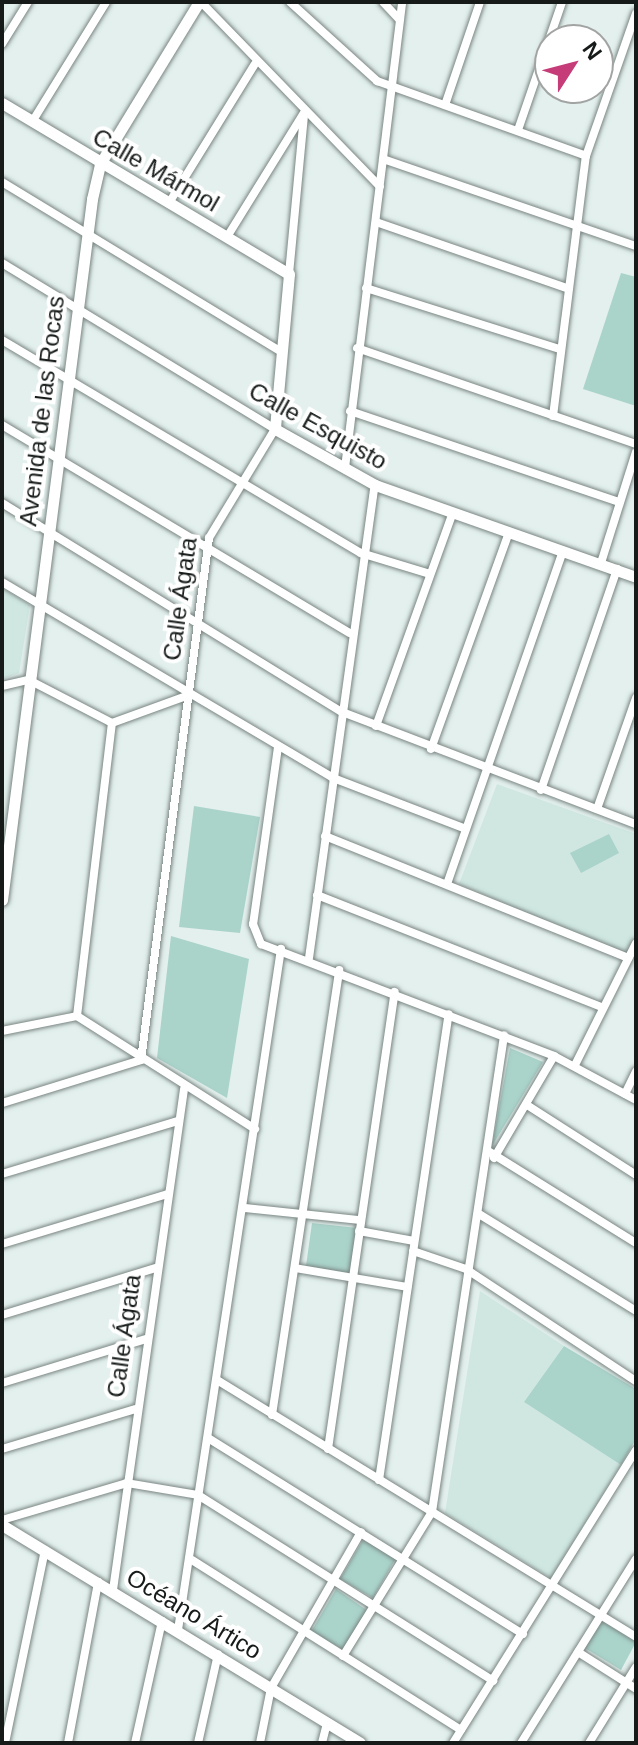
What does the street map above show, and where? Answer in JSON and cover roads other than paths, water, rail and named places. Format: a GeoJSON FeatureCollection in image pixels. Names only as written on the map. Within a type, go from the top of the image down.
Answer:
{"type":"FeatureCollection","features":[{"type":"Feature","properties":{"kind":"street"},"geometry":{"type":"LineString","coordinates":[[2,44],[28,2]]}},
{"type":"Feature","properties":{"kind":"street"},"geometry":{"type":"LineString","coordinates":[[32,122],[106,2]]}},
{"type":"Feature","properties":{"kind":"street"},"geometry":{"type":"LineString","coordinates":[[200,2],[255,64],[380,187]]}},
{"type":"Feature","properties":{"kind":"street","name":"Avenida de las Rocas"},"geometry":{"type":"LineString","coordinates":[[2,900],[37,603],[69,382],[86,234],[100,164],[200,2]]}},
{"type":"Feature","properties":{"kind":"street"},"geometry":{"type":"LineString","coordinates":[[290,2],[363,74],[586,156]]}},
{"type":"Feature","properties":{"kind":"street"},"geometry":{"type":"LineString","coordinates":[[383,2],[399,19]]}},
{"type":"Feature","properties":{"kind":"street"},"geometry":{"type":"LineString","coordinates":[[345,468],[357,348],[376,222],[402,2]]}},
{"type":"Feature","properties":{"kind":"street"},"geometry":{"type":"LineString","coordinates":[[445,105],[480,2]]}},
{"type":"Feature","properties":{"kind":"street"},"geometry":{"type":"LineString","coordinates":[[518,130],[562,2]]}},
{"type":"Feature","properties":{"kind":"street"},"geometry":{"type":"LineString","coordinates":[[553,416],[559,349],[586,156],[636,13]]}},
{"type":"Feature","properties":{"kind":"street"},"geometry":{"type":"LineString","coordinates":[[169,203],[255,64]]}},
{"type":"Feature","properties":{"kind":"street","name":"Calle Mármol"},"geometry":{"type":"LineString","coordinates":[[2,103],[289,274]]}},
{"type":"Feature","properties":{"kind":"street"},"geometry":{"type":"LineString","coordinates":[[227,237],[304,113]]}},
{"type":"Feature","properties":{"kind":"street","name":"Calle Ágata"},"geometry":{"type":"LineString","coordinates":[[141,1060],[208,549],[240,486],[275,429],[304,113]]}},
{"type":"Feature","properties":{"kind":"street"},"geometry":{"type":"LineString","coordinates":[[383,159],[636,246]]}},
{"type":"Feature","properties":{"kind":"street"},"geometry":{"type":"LineString","coordinates":[[2,182],[280,351]]}},
{"type":"Feature","properties":{"kind":"street"},"geometry":{"type":"LineString","coordinates":[[376,222],[567,288]]}},
{"type":"Feature","properties":{"kind":"street","name":"Calle Esquisto"},"geometry":{"type":"LineString","coordinates":[[2,263],[275,429],[375,485],[636,577]]}},
{"type":"Feature","properties":{"kind":"street"},"geometry":{"type":"LineString","coordinates":[[366,288],[559,349]]}},
{"type":"Feature","properties":{"kind":"street"},"geometry":{"type":"LineString","coordinates":[[2,340],[240,486],[361,553],[430,574]]}},
{"type":"Feature","properties":{"kind":"street"},"geometry":{"type":"LineString","coordinates":[[357,348],[636,444]]}},
{"type":"Feature","properties":{"kind":"street"},"geometry":{"type":"LineString","coordinates":[[350,411],[619,502]]}},
{"type":"Feature","properties":{"kind":"street"},"geometry":{"type":"LineString","coordinates":[[2,425],[349,633]]}},
{"type":"Feature","properties":{"kind":"street"},"geometry":{"type":"LineString","coordinates":[[601,563],[636,452]]}},
{"type":"Feature","properties":{"kind":"street"},"geometry":{"type":"LineString","coordinates":[[309,958],[342,712],[349,633],[375,485]]}},
{"type":"Feature","properties":{"kind":"street"},"geometry":{"type":"LineString","coordinates":[[2,503],[342,712],[486,770],[636,824]]}},
{"type":"Feature","properties":{"kind":"street"},"geometry":{"type":"LineString","coordinates":[[376,726],[453,512]]}},
{"type":"Feature","properties":{"kind":"street"},"geometry":{"type":"LineString","coordinates":[[431,749],[509,532]]}},
{"type":"Feature","properties":{"kind":"street"},"geometry":{"type":"LineString","coordinates":[[447,884],[563,551]]}},
{"type":"Feature","properties":{"kind":"street"},"geometry":{"type":"LineString","coordinates":[[541,790],[617,569]]}},
{"type":"Feature","properties":{"kind":"street"},"geometry":{"type":"LineString","coordinates":[[2,582],[333,778],[466,829]]}},
{"type":"Feature","properties":{"kind":"street"},"geometry":{"type":"LineString","coordinates":[[2,686],[29,680],[112,723],[189,695]]}},
{"type":"Feature","properties":{"kind":"street"},"geometry":{"type":"LineString","coordinates":[[597,809],[636,698]]}},
{"type":"Feature","properties":{"kind":"street"},"geometry":{"type":"LineString","coordinates":[[77,1016],[112,723]]}},
{"type":"Feature","properties":{"kind":"street"},"geometry":{"type":"LineString","coordinates":[[278,747],[254,934],[281,949],[575,1065],[636,1100]]}},
{"type":"Feature","properties":{"kind":"street"},"geometry":{"type":"LineString","coordinates":[[325,836],[628,958]]}},
{"type":"Feature","properties":{"kind":"street"},"geometry":{"type":"LineString","coordinates":[[317,895],[602,1007]]}},
{"type":"Feature","properties":{"kind":"street"},"geometry":{"type":"LineString","coordinates":[[575,1065],[636,943]]}},
{"type":"Feature","properties":{"kind":"street"},"geometry":{"type":"LineString","coordinates":[[178,1630],[192,1560],[198,1495],[245,1208],[281,949]]}},
{"type":"Feature","properties":{"kind":"street"},"geometry":{"type":"LineString","coordinates":[[272,1415],[339,970]]}},
{"type":"Feature","properties":{"kind":"street"},"geometry":{"type":"LineString","coordinates":[[328,1449],[395,992]]}},
{"type":"Feature","properties":{"kind":"street"},"geometry":{"type":"LineString","coordinates":[[379,1480],[449,1014]]}},
{"type":"Feature","properties":{"kind":"street"},"geometry":{"type":"LineString","coordinates":[[2,1031],[77,1016],[184,1089],[255,1129]]}},
{"type":"Feature","properties":{"kind":"street"},"geometry":{"type":"LineString","coordinates":[[492,1153],[504,1035]]}},
{"type":"Feature","properties":{"kind":"street"},"geometry":{"type":"LineString","coordinates":[[343,1656],[432,1512],[466,1269],[479,1214],[484,1173],[492,1153],[527,1105],[554,1056]]}},
{"type":"Feature","properties":{"kind":"street"},"geometry":{"type":"LineString","coordinates":[[2,1103],[141,1060]]}},
{"type":"Feature","properties":{"kind":"street"},"geometry":{"type":"LineString","coordinates":[[625,1094],[636,1071]]}},
{"type":"Feature","properties":{"kind":"street","name":"Calle Ágata"},"geometry":{"type":"LineString","coordinates":[[113,1590],[135,1409],[184,1089]]}},
{"type":"Feature","properties":{"kind":"street"},"geometry":{"type":"LineString","coordinates":[[527,1105],[636,1175]]}},
{"type":"Feature","properties":{"kind":"street"},"geometry":{"type":"LineString","coordinates":[[2,1174],[178,1121]]}},
{"type":"Feature","properties":{"kind":"street"},"geometry":{"type":"LineString","coordinates":[[492,1153],[636,1243]]}},
{"type":"Feature","properties":{"kind":"street"},"geometry":{"type":"LineString","coordinates":[[2,1244],[168,1194]]}},
{"type":"Feature","properties":{"kind":"street"},"geometry":{"type":"LineString","coordinates":[[245,1208],[360,1220]]}},
{"type":"Feature","properties":{"kind":"street"},"geometry":{"type":"LineString","coordinates":[[479,1214],[636,1311]]}},
{"type":"Feature","properties":{"kind":"street"},"geometry":{"type":"LineString","coordinates":[[359,1231],[414,1241]]}},
{"type":"Feature","properties":{"kind":"street"},"geometry":{"type":"LineString","coordinates":[[413,1251],[466,1269],[636,1381]]}},
{"type":"Feature","properties":{"kind":"street"},"geometry":{"type":"LineString","coordinates":[[2,1315],[156,1268]]}},
{"type":"Feature","properties":{"kind":"street"},"geometry":{"type":"LineString","coordinates":[[295,1268],[407,1287]]}},
{"type":"Feature","properties":{"kind":"street"},"geometry":{"type":"LineString","coordinates":[[2,1383],[146,1339]]}},
{"type":"Feature","properties":{"kind":"street"},"geometry":{"type":"LineString","coordinates":[[217,1380],[636,1637]]}},
{"type":"Feature","properties":{"kind":"street"},"geometry":{"type":"LineString","coordinates":[[2,1449],[135,1409]]}},
{"type":"Feature","properties":{"kind":"street"},"geometry":{"type":"LineString","coordinates":[[208,1438],[523,1634]]}},
{"type":"Feature","properties":{"kind":"street"},"geometry":{"type":"LineString","coordinates":[[453,1743],[636,1450]]}},
{"type":"Feature","properties":{"kind":"street"},"geometry":{"type":"LineString","coordinates":[[2,1522],[127,1483],[198,1495],[493,1681]]}},
{"type":"Feature","properties":{"kind":"street","name":"Océano Ártico"},"geometry":{"type":"LineString","coordinates":[[2,1522],[360,1743]]}},
{"type":"Feature","properties":{"kind":"street"},"geometry":{"type":"LineString","coordinates":[[260,1743],[271,1688],[361,1532]]}},
{"type":"Feature","properties":{"kind":"street"},"geometry":{"type":"LineString","coordinates":[[5,1743],[45,1550]]}},
{"type":"Feature","properties":{"kind":"street"},"geometry":{"type":"LineString","coordinates":[[521,1743],[636,1559]]}},
{"type":"Feature","properties":{"kind":"street"},"geometry":{"type":"LineString","coordinates":[[192,1560],[461,1730]]}},
{"type":"Feature","properties":{"kind":"street"},"geometry":{"type":"LineString","coordinates":[[68,1743],[98,1582]]}},
{"type":"Feature","properties":{"kind":"street"},"geometry":{"type":"LineString","coordinates":[[135,1743],[162,1621]]}},
{"type":"Feature","properties":{"kind":"street"},"geometry":{"type":"LineString","coordinates":[[578,1652],[636,1689]]}},
{"type":"Feature","properties":{"kind":"street"},"geometry":{"type":"LineString","coordinates":[[198,1743],[218,1654]]}},
{"type":"Feature","properties":{"kind":"street"},"geometry":{"type":"LineString","coordinates":[[589,1743],[636,1667]]}},
{"type":"Feature","properties":{"kind":"street"},"geometry":{"type":"LineString","coordinates":[[322,1743],[327,1723]]}}]}
